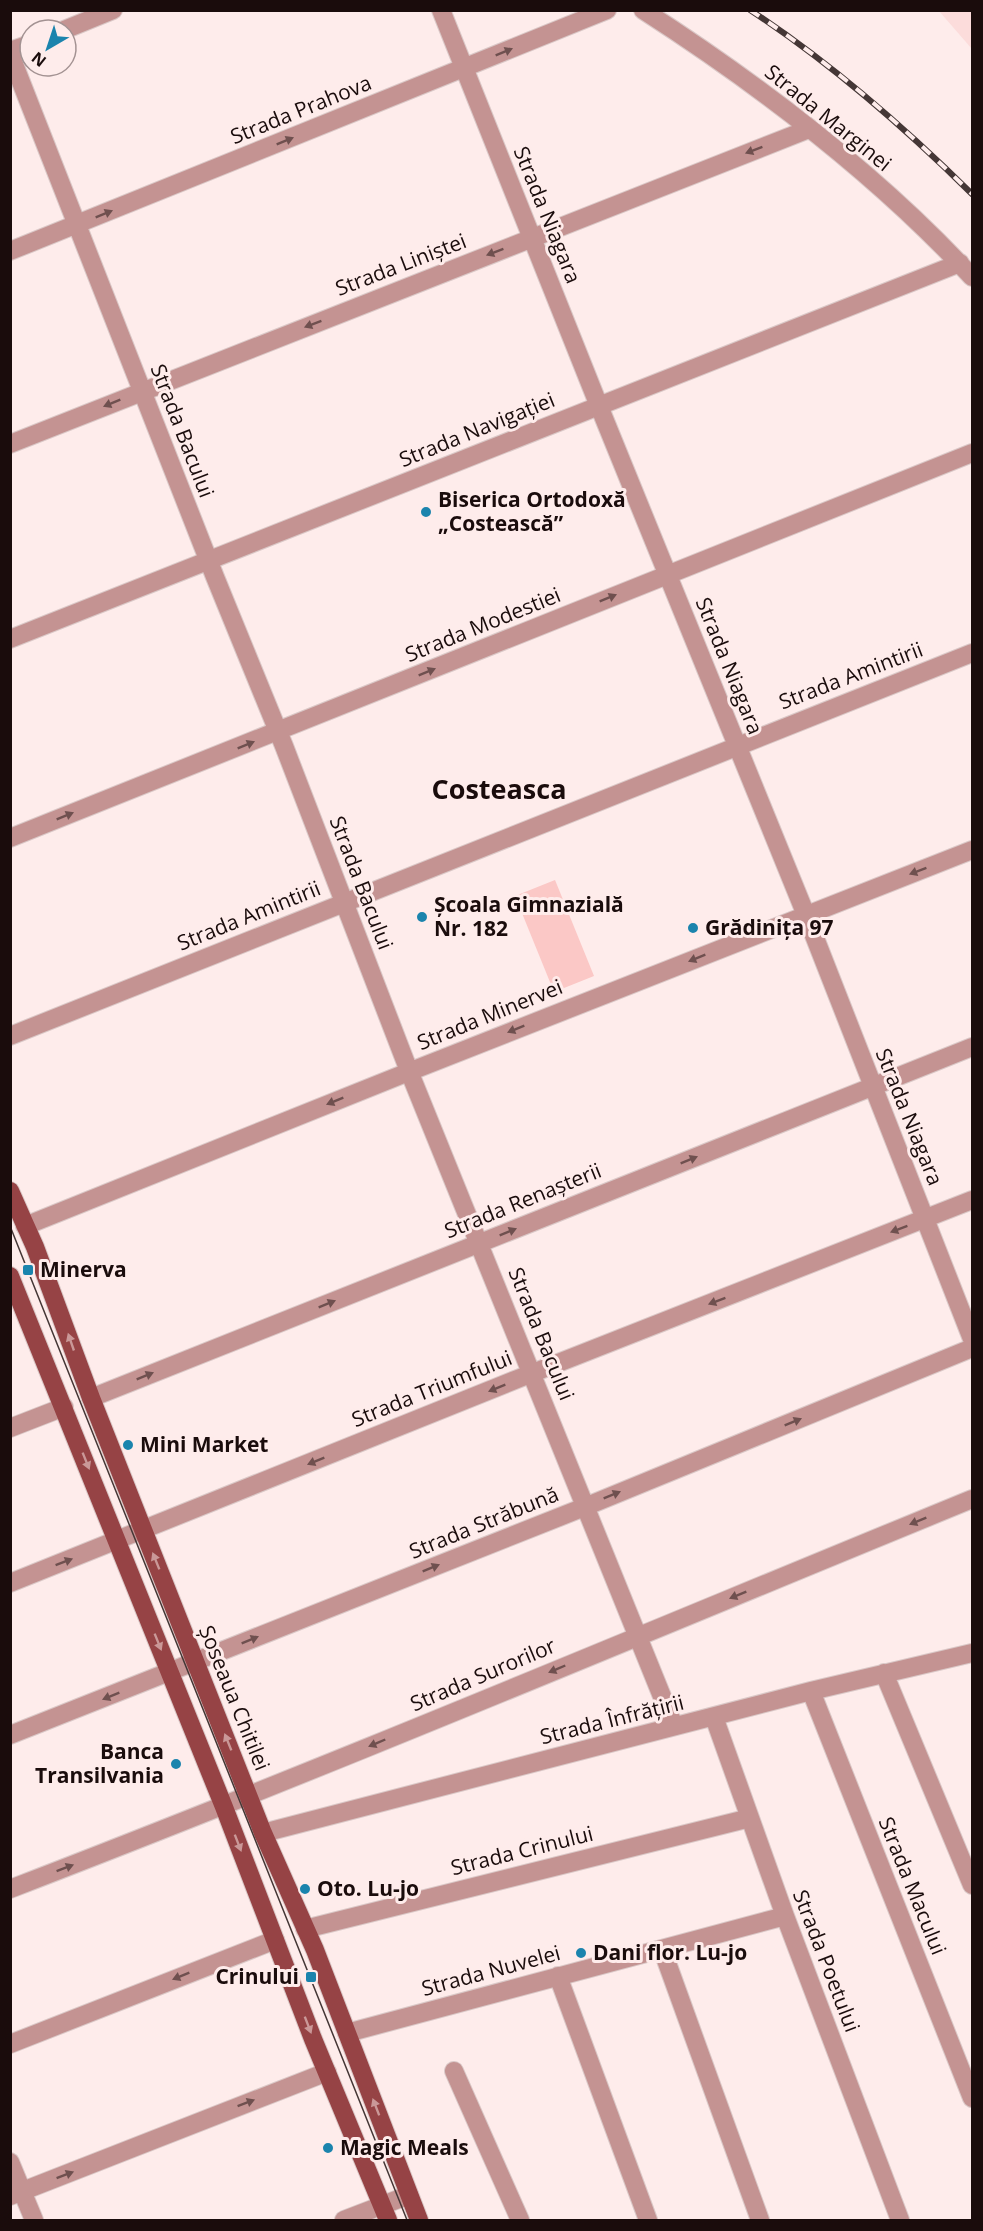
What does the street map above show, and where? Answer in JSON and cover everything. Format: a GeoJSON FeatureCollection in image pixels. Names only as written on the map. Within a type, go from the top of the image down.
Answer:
{"type":"FeatureCollection","features":[{"type":"Feature","properties":{"kind":"main road","name":"Șoseaua Chitilei"},"geometry":{"type":"LineString","coordinates":[[10,1191],[67,1329],[91,1398],[143,1530],[224,1807],[327,2072],[385,2213]]}},
{"type":"Feature","properties":{"kind":"main road","name":"Șoseaua Chitilei"},"geometry":{"type":"LineString","coordinates":[[10,1276],[118,1541],[249,1797],[347,2033],[419,2220]]}},
{"type":"Feature","properties":{"kind":"street"},"geometry":{"type":"LineString","coordinates":[[78,24],[113,10]]}},
{"type":"Feature","properties":{"kind":"street","name":"Strada Niagara"},"geometry":{"type":"LineString","coordinates":[[441,10],[806,915],[972,1339]]}},
{"type":"Feature","properties":{"kind":"street","name":"Strada Prahova"},"geometry":{"type":"LineString","coordinates":[[10,251],[607,10]]}},
{"type":"Feature","properties":{"kind":"street","name":"Strada Marginei"},"geometry":{"type":"LineString","coordinates":[[643,10],[742,78],[809,129],[869,179],[966,270]]}},
{"type":"Feature","properties":{"kind":"street","name":"Strada Bacului"},"geometry":{"type":"LineString","coordinates":[[10,53],[410,1071],[674,1726]]}},
{"type":"Feature","properties":{"kind":"street","name":"Strada Liniștei"},"geometry":{"type":"LineString","coordinates":[[10,444],[809,129]]}},
{"type":"Feature","properties":{"kind":"street","name":"Strada Navigației"},"geometry":{"type":"LineString","coordinates":[[10,639],[599,406],[966,270]]}},
{"type":"Feature","properties":{"kind":"street","name":"Strada Modestiei"},"geometry":{"type":"LineString","coordinates":[[10,838],[972,453]]}},
{"type":"Feature","properties":{"kind":"street","name":"Strada Amintirii"},"geometry":{"type":"LineString","coordinates":[[10,1036],[972,653]]}},
{"type":"Feature","properties":{"kind":"street","name":"Strada Minervei"},"geometry":{"type":"LineString","coordinates":[[25,1226],[410,1071],[972,850]]}},
{"type":"Feature","properties":{"kind":"street","name":"Strada Renașterii"},"geometry":{"type":"LineString","coordinates":[[91,1398],[972,1047]]}},
{"type":"Feature","properties":{"kind":"street","name":"Strada Triumfului"},"geometry":{"type":"LineString","coordinates":[[10,1583],[972,1200]]}},
{"type":"Feature","properties":{"kind":"street","name":"Strada Străbună"},"geometry":{"type":"LineString","coordinates":[[10,1736],[587,1506],[972,1348]]}},
{"type":"Feature","properties":{"kind":"street"},"geometry":{"type":"LineString","coordinates":[[10,1428],[64,1407]]}},
{"type":"Feature","properties":{"kind":"street","name":"Strada Surorilor"},"geometry":{"type":"LineString","coordinates":[[10,1889],[249,1797],[972,1499]]}},
{"type":"Feature","properties":{"kind":"street","name":"Strada Înfrățirii"},"geometry":{"type":"LineString","coordinates":[[263,1833],[811,1691],[884,1673],[971,1658]]}},
{"type":"Feature","properties":{"kind":"street"},"geometry":{"type":"LineString","coordinates":[[884,1673],[972,1885]]}},
{"type":"Feature","properties":{"kind":"street","name":"Strada Macului"},"geometry":{"type":"LineString","coordinates":[[811,1691],[972,2098]]}},
{"type":"Feature","properties":{"kind":"street","name":"Strada Poetului"},"geometry":{"type":"LineString","coordinates":[[714,1717],[785,1916],[900,2220]]}},
{"type":"Feature","properties":{"kind":"street","name":"Strada Crinului"},"geometry":{"type":"LineString","coordinates":[[305,1929],[750,1818]]}},
{"type":"Feature","properties":{"kind":"street","name":"Strada Nuvelei"},"geometry":{"type":"LineString","coordinates":[[347,2033],[785,1916]]}},
{"type":"Feature","properties":{"kind":"street"},"geometry":{"type":"LineString","coordinates":[[10,2044],[275,1940]]}},
{"type":"Feature","properties":{"kind":"street"},"geometry":{"type":"LineString","coordinates":[[662,1949],[760,2220]]}},
{"type":"Feature","properties":{"kind":"street"},"geometry":{"type":"LineString","coordinates":[[558,1976],[648,2220]]}},
{"type":"Feature","properties":{"kind":"street"},"geometry":{"type":"LineString","coordinates":[[454,2071],[520,2220]]}},
{"type":"Feature","properties":{"kind":"street"},"geometry":{"type":"LineString","coordinates":[[16,2194],[327,2072]]}},
{"type":"Feature","properties":{"kind":"street"},"geometry":{"type":"LineString","coordinates":[[10,2162],[16,2194],[34,2220]]}},
{"type":"Feature","properties":{"kind":"street"},"geometry":{"type":"LineString","coordinates":[[344,2220],[385,2213],[409,2195]]}},
{"type":"Feature","properties":{"kind":"shaded area"},"geometry":{"type":"Polygon","coordinates":[[[939,11],[972,11],[972,49],[939,11]]]}},
{"type":"Feature","properties":{"kind":"shaded area"},"geometry":{"type":"Polygon","coordinates":[[[555,880],[594,976],[554,992],[515,896],[555,880]]]}},
{"type":"Feature","properties":{"kind":"tram line"},"geometry":{"type":"LineString","coordinates":[[10,1226],[407,2220]]}},
{"type":"Feature","properties":{"kind":"railway"},"geometry":{"type":"LineString","coordinates":[[750,10],[780,30],[866,96],[972,194]]}},
{"type":"Feature","properties":{"kind":"place","name":"Biserica Ortodoxă „Costească”"},"geometry":{"type":"Point","coordinates":[426,512]}},
{"type":"Feature","properties":{"kind":"place","name":"Școala Gimnazială Nr. 182"},"geometry":{"type":"Point","coordinates":[422,917]}},
{"type":"Feature","properties":{"kind":"place","name":"Grădinița 97"},"geometry":{"type":"Point","coordinates":[693,928]}},
{"type":"Feature","properties":{"kind":"place","name":"Minerva"},"geometry":{"type":"Point","coordinates":[28,1270]}},
{"type":"Feature","properties":{"kind":"place","name":"Mini Market"},"geometry":{"type":"Point","coordinates":[128,1445]}},
{"type":"Feature","properties":{"kind":"place","name":"Banca Transilvania"},"geometry":{"type":"Point","coordinates":[176,1764]}},
{"type":"Feature","properties":{"kind":"place","name":"Oto. Lu-jo"},"geometry":{"type":"Point","coordinates":[305,1889]}},
{"type":"Feature","properties":{"kind":"place","name":"Dani flor. Lu-jo"},"geometry":{"type":"Point","coordinates":[581,1953]}},
{"type":"Feature","properties":{"kind":"place","name":"Crinului"},"geometry":{"type":"Point","coordinates":[311,1977]}},
{"type":"Feature","properties":{"kind":"place","name":"Magic Meals"},"geometry":{"type":"Point","coordinates":[328,2148]}},
{"type":"Feature","properties":{"kind":"district","name":"Costeasca"},"geometry":{"type":"Point","coordinates":[499,790]}}]}
